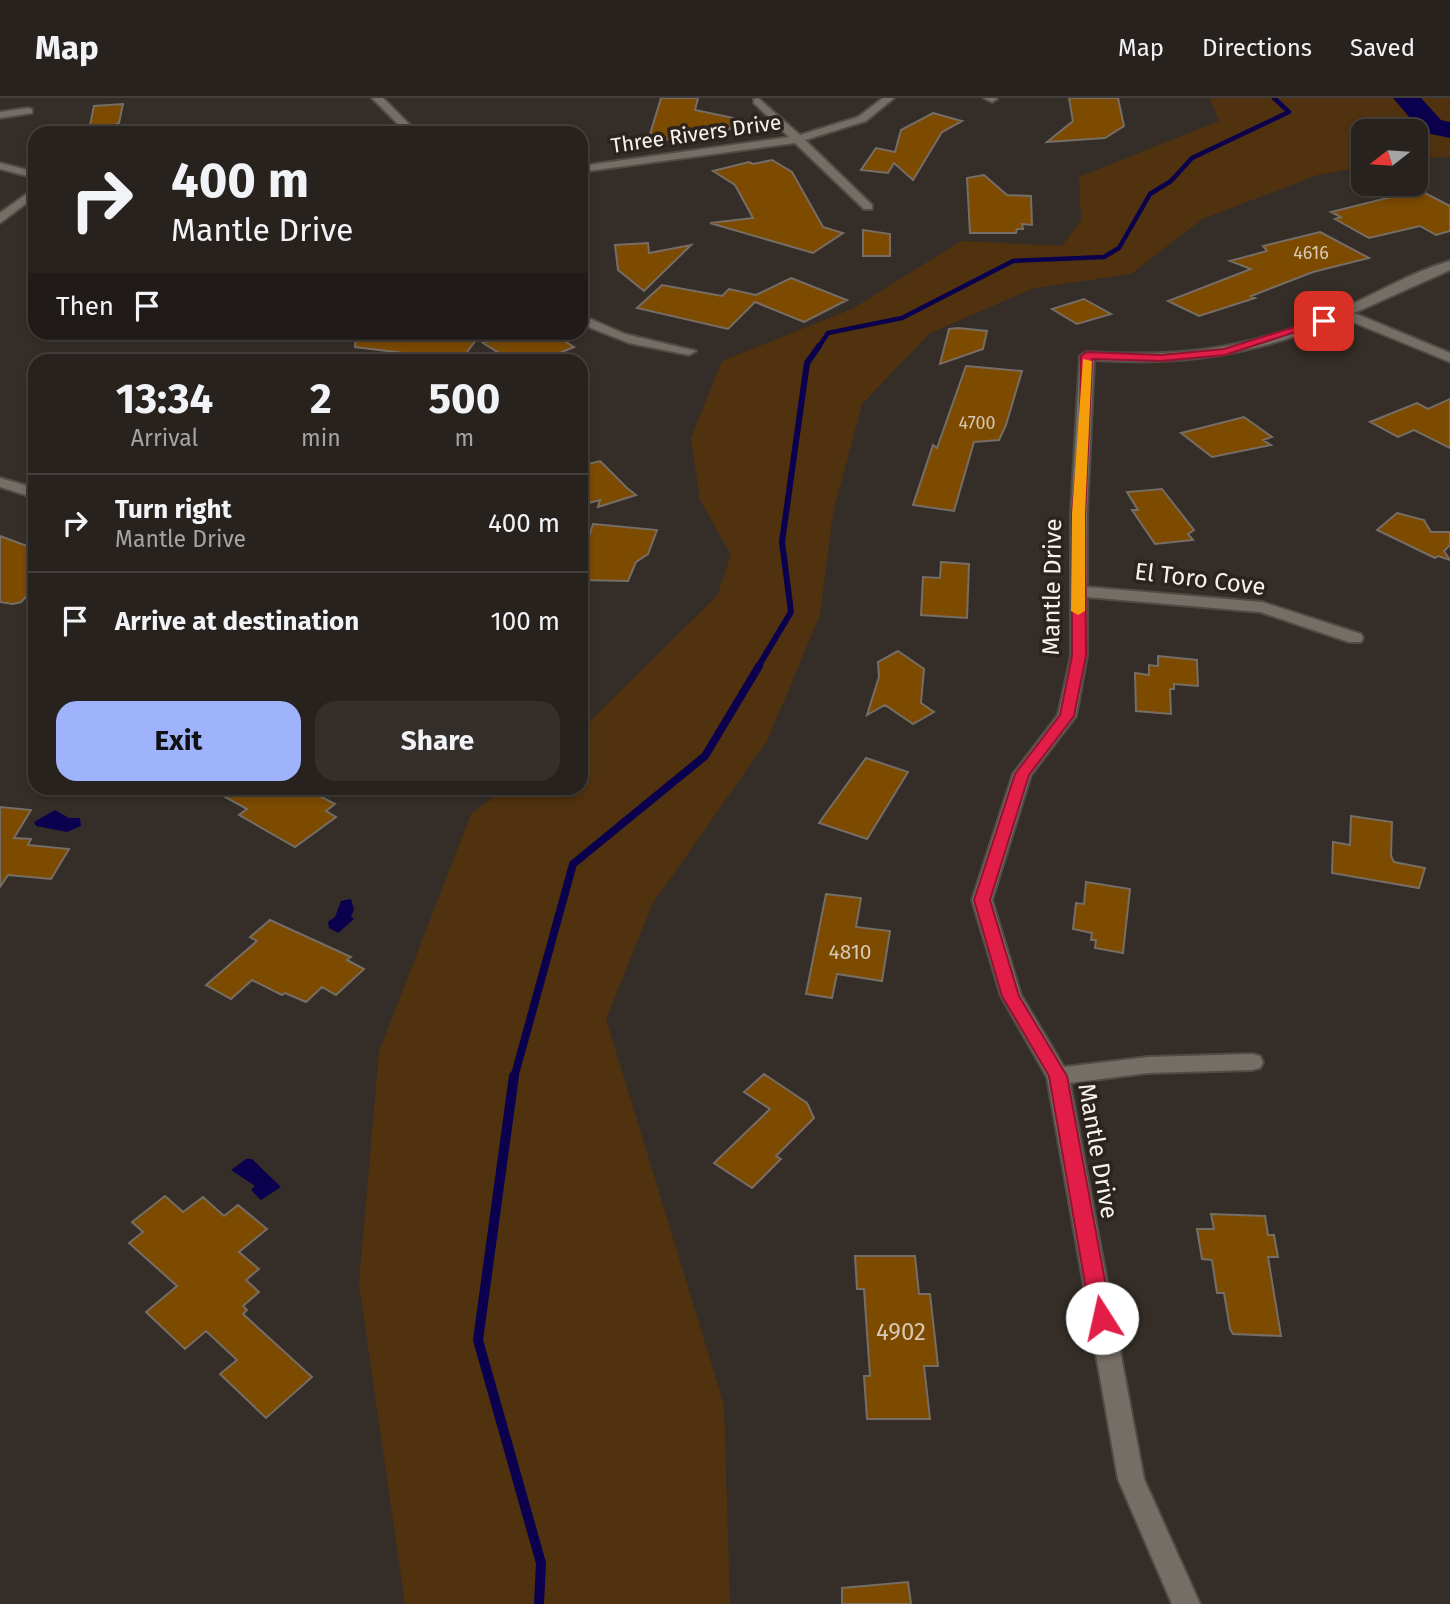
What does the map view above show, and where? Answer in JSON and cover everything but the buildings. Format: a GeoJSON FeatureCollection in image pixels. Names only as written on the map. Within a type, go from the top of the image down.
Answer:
{"type":"FeatureCollection","features":[{"type":"Feature","properties":{"kind":"street"},"geometry":{"type":"LineString","coordinates":[[377,98],[401,126]]}},
{"type":"Feature","properties":{"kind":"street","name":"Three Rivers Drive"},"geometry":{"type":"LineString","coordinates":[[588,168],[798,139],[862,119],[889,98]]}},
{"type":"Feature","properties":{"kind":"street"},"geometry":{"type":"LineString","coordinates":[[758,102],[868,206]]}},
{"type":"Feature","properties":{"kind":"street"},"geometry":{"type":"LineString","coordinates":[[0,115],[28,111]]}},
{"type":"Feature","properties":{"kind":"street"},"geometry":{"type":"LineString","coordinates":[[0,166],[28,173]]}},
{"type":"Feature","properties":{"kind":"street"},"geometry":{"type":"LineString","coordinates":[[0,219],[28,197]]}},
{"type":"Feature","properties":{"kind":"street","name":"Mantle Drive"},"geometry":{"type":"LineString","coordinates":[[1186,1604],[1131,1479],[1058,1076],[1011,996],[982,900],[1022,774],[1067,716],[1079,656],[1078,591],[1087,356],[1161,358],[1225,352],[1254,345],[1344,314],[1450,265]]}},
{"type":"Feature","properties":{"kind":"street"},"geometry":{"type":"LineString","coordinates":[[1344,314],[1450,358]]}},
{"type":"Feature","properties":{"kind":"street"},"geometry":{"type":"LineString","coordinates":[[588,324],[606,334],[645,345],[689,351]]}},
{"type":"Feature","properties":{"kind":"street"},"geometry":{"type":"LineString","coordinates":[[0,482],[28,491]]}},
{"type":"Feature","properties":{"kind":"street","name":"El Toro Cove"},"geometry":{"type":"LineString","coordinates":[[1078,591],[1262,607],[1355,638]]}},
{"type":"Feature","properties":{"kind":"street"},"geometry":{"type":"LineString","coordinates":[[1058,1076],[1148,1065],[1252,1062]]}},
{"type":"Feature","properties":{"kind":"shaded area"},"geometry":{"type":"Polygon","coordinates":[[[1210,98],[1450,98],[1450,157],[1428,158],[1428,119],[1351,119],[1351,169],[1318,175],[1202,219],[1131,274],[1034,288],[930,333],[862,404],[833,513],[820,615],[767,741],[653,903],[606,1019],[724,1405],[730,1604],[405,1604],[359,1283],[379,1052],[471,814],[497,795],[588,795],[588,723],[717,596],[731,555],[700,500],[691,438],[722,361],[852,309],[961,241],[1062,246],[1081,220],[1079,177],[1219,121],[1210,98]]]}},
{"type":"Feature","properties":{"kind":"shaded area"},"geometry":{"type":"Polygon","coordinates":[[[55,810],[69,818],[80,818],[81,826],[67,832],[36,826],[34,822],[55,810]]]}},
{"type":"Feature","properties":{"kind":"shaded area"},"geometry":{"type":"Polygon","coordinates":[[[351,899],[354,910],[351,916],[354,919],[338,933],[329,928],[328,922],[335,917],[341,901],[351,899]]]}},
{"type":"Feature","properties":{"kind":"shaded area"},"geometry":{"type":"Polygon","coordinates":[[[246,1159],[252,1159],[281,1187],[261,1200],[251,1190],[255,1186],[231,1170],[246,1159]]]}},
{"type":"Feature","properties":{"kind":"waterway"},"geometry":{"type":"LineString","coordinates":[[818,348],[828,333],[902,318],[1013,261],[1104,257],[1119,248],[1150,194],[1171,181],[1192,158],[1289,112],[1274,98]]}},
{"type":"Feature","properties":{"kind":"waterway"},"geometry":{"type":"LineString","coordinates":[[1406,98],[1432,126],[1450,130]]}},
{"type":"Feature","properties":{"kind":"waterway"},"geometry":{"type":"LineString","coordinates":[[758,667],[791,612],[782,542],[807,363],[819,346]]}},
{"type":"Feature","properties":{"kind":"waterway"},"geometry":{"type":"LineString","coordinates":[[514,1078],[573,864],[705,756],[759,666]]}},
{"type":"Feature","properties":{"kind":"waterway"},"geometry":{"type":"LineString","coordinates":[[514,1076],[478,1340],[541,1563],[539,1604]]}},
{"type":"Feature","properties":{"kind":"slow traffic"},"geometry":{"type":"LineString","coordinates":[[1078,611],[1079,514],[1086,429],[1087,361]]}},
{"type":"Feature","properties":{"kind":"route"},"geometry":{"type":"LineString","coordinates":[[1102,1318],[1058,1076],[1011,996],[982,900],[1022,774],[1067,716],[1079,656],[1079,514],[1086,429],[1087,356],[1161,358],[1225,352],[1324,321]]}}]}
